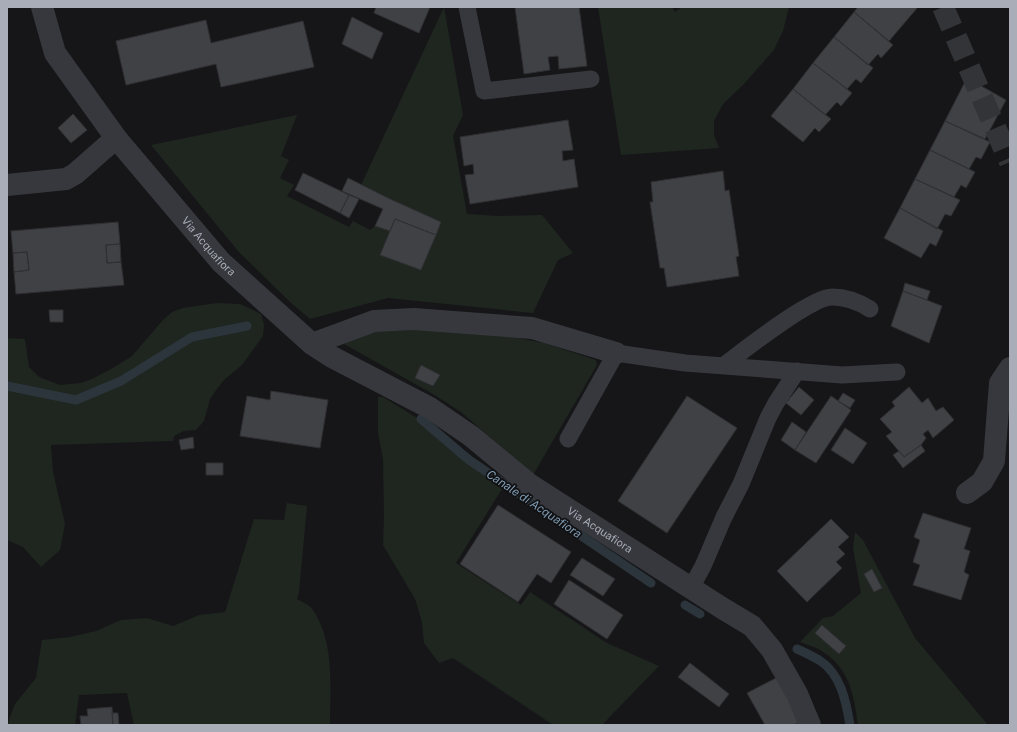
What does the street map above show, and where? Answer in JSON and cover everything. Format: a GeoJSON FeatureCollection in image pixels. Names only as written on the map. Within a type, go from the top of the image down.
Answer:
{"type":"FeatureCollection","features":[{"type":"Feature","properties":{"kind":"street","name":"Via Acquafiora"},"geometry":{"type":"LineString","coordinates":[[42,7],[55,53],[116,138],[221,262],[312,344],[332,357],[430,408],[471,436],[529,484],[752,626],[772,650],[797,694],[810,725]]}},
{"type":"Feature","properties":{"kind":"street"},"geometry":{"type":"LineString","coordinates":[[7,185],[66,178],[76,174],[116,138]]}},
{"type":"Feature","properties":{"kind":"street"},"geometry":{"type":"LineString","coordinates":[[312,344],[374,321],[414,319],[532,328],[616,353]]}},
{"type":"Feature","properties":{"kind":"street"},"geometry":{"type":"LineString","coordinates":[[967,493],[982,482],[994,461],[1000,383],[1010,368]]}},
{"type":"Feature","properties":{"kind":"lane"},"geometry":{"type":"LineString","coordinates":[[467,7],[484,91],[591,79]]}},
{"type":"Feature","properties":{"kind":"lane"},"geometry":{"type":"LineString","coordinates":[[723,366],[801,310],[820,300],[831,297],[847,299],[860,302],[870,309]]}},
{"type":"Feature","properties":{"kind":"lane"},"geometry":{"type":"LineString","coordinates":[[568,439],[616,353],[685,363],[842,375],[897,372]]}},
{"type":"Feature","properties":{"kind":"lane"},"geometry":{"type":"LineString","coordinates":[[691,588],[703,566],[724,517],[741,484],[768,418],[776,402],[796,371]]}},
{"type":"Feature","properties":{"kind":"shaded area"},"geometry":{"type":"Polygon","coordinates":[[[444,7],[463,115],[453,136],[467,214],[498,216],[542,215],[573,253],[558,260],[533,313],[388,298],[310,319],[289,301],[238,251],[151,145],[297,115],[281,156],[289,160],[280,178],[294,185],[287,196],[349,227],[353,221],[370,230],[375,226],[390,231],[380,255],[421,270],[441,222],[361,185],[444,7]]]}},
{"type":"Feature","properties":{"kind":"shaded area"},"geometry":{"type":"Polygon","coordinates":[[[598,7],[672,7],[675,12],[682,7],[789,7],[783,31],[774,50],[743,85],[723,104],[714,121],[714,135],[719,148],[621,155],[598,7]]]}},
{"type":"Feature","properties":{"kind":"shaded area"},"geometry":{"type":"Polygon","coordinates":[[[217,303],[240,304],[261,314],[264,325],[263,336],[242,365],[224,380],[217,389],[210,399],[204,421],[196,430],[184,431],[174,436],[173,441],[51,445],[53,472],[65,524],[60,550],[41,567],[23,547],[7,540],[7,338],[25,339],[29,367],[39,377],[60,385],[81,383],[113,368],[132,356],[163,320],[172,312],[183,308],[217,303]]]}},
{"type":"Feature","properties":{"kind":"shaded area"},"geometry":{"type":"Polygon","coordinates":[[[446,329],[490,333],[544,343],[596,360],[597,365],[533,475],[461,412],[433,394],[344,344],[356,336],[380,331],[446,329]]]}},
{"type":"Feature","properties":{"kind":"shaded area"},"geometry":{"type":"Polygon","coordinates":[[[378,397],[383,397],[430,426],[507,481],[456,563],[521,605],[530,592],[607,643],[659,666],[602,725],[553,725],[453,658],[439,663],[424,643],[422,622],[415,599],[383,545],[383,459],[378,433],[378,397]]]}},
{"type":"Feature","properties":{"kind":"shaded area"},"geometry":{"type":"Polygon","coordinates":[[[287,503],[307,506],[299,592],[297,599],[312,608],[325,637],[330,666],[330,725],[134,725],[127,693],[79,695],[75,725],[7,725],[15,704],[36,678],[42,640],[70,637],[96,631],[121,620],[147,618],[173,626],[199,615],[225,612],[254,519],[284,520],[287,503]]]}},
{"type":"Feature","properties":{"kind":"shaded area"},"geometry":{"type":"Polygon","coordinates":[[[855,532],[863,540],[915,638],[988,725],[858,725],[855,704],[849,684],[839,666],[821,650],[800,642],[823,618],[833,616],[861,593],[853,548],[855,532]]]}},
{"type":"Feature","properties":{"kind":"building"},"geometry":{"type":"Polygon","coordinates":[[[376,7],[430,7],[419,33],[374,13],[376,7]]]}},
{"type":"Feature","properties":{"kind":"building"},"geometry":{"type":"Polygon","coordinates":[[[515,7],[579,7],[587,66],[559,69],[558,56],[548,57],[550,70],[524,74],[515,7]]]}},
{"type":"Feature","properties":{"kind":"building"},"geometry":{"type":"Polygon","coordinates":[[[858,7],[918,7],[889,41],[854,12],[858,7]]]}},
{"type":"Feature","properties":{"kind":"building"},"geometry":{"type":"Polygon","coordinates":[[[854,12],[893,45],[881,58],[878,54],[868,65],[834,37],[854,12]]]}},
{"type":"Feature","properties":{"kind":"building"},"geometry":{"type":"Polygon","coordinates":[[[352,17],[383,33],[372,59],[342,44],[352,17]]]}},
{"type":"Feature","properties":{"kind":"building"},"geometry":{"type":"Polygon","coordinates":[[[206,20],[211,43],[303,21],[314,67],[221,87],[216,64],[126,85],[116,41],[206,20]]]}},
{"type":"Feature","properties":{"kind":"building"},"geometry":{"type":"Polygon","coordinates":[[[834,37],[873,68],[861,83],[856,79],[847,89],[813,63],[834,37]]]}},
{"type":"Feature","properties":{"kind":"building"},"geometry":{"type":"Polygon","coordinates":[[[813,63],[852,93],[841,106],[837,102],[825,115],[793,89],[813,63]]]}},
{"type":"Feature","properties":{"kind":"building"},"geometry":{"type":"Polygon","coordinates":[[[967,78],[1006,100],[985,139],[945,121],[967,78]]]}},
{"type":"Feature","properties":{"kind":"building"},"geometry":{"type":"Polygon","coordinates":[[[793,89],[831,119],[819,132],[815,128],[803,142],[771,116],[793,89]]]}},
{"type":"Feature","properties":{"kind":"building"},"geometry":{"type":"Polygon","coordinates":[[[73,114],[87,130],[71,143],[58,128],[73,114]]]}},
{"type":"Feature","properties":{"kind":"building"},"geometry":{"type":"Polygon","coordinates":[[[568,120],[573,150],[562,151],[563,161],[574,159],[578,187],[470,204],[465,175],[474,174],[473,164],[464,166],[460,137],[568,120]]]}},
{"type":"Feature","properties":{"kind":"building"},"geometry":{"type":"Polygon","coordinates":[[[945,121],[990,142],[981,159],[976,157],[969,169],[930,150],[945,121]]]}},
{"type":"Feature","properties":{"kind":"building"},"geometry":{"type":"Polygon","coordinates":[[[930,150],[975,172],[966,188],[961,185],[954,197],[915,179],[930,150]]]}},
{"type":"Feature","properties":{"kind":"building"},"geometry":{"type":"Polygon","coordinates":[[[723,171],[725,191],[729,190],[739,256],[736,257],[739,276],[667,287],[664,268],[660,268],[650,202],[653,202],[651,182],[723,171]]]}},
{"type":"Feature","properties":{"kind":"building"},"geometry":{"type":"Polygon","coordinates":[[[303,173],[349,195],[340,213],[295,190],[303,173]]]}},
{"type":"Feature","properties":{"kind":"building"},"geometry":{"type":"Polygon","coordinates":[[[348,178],[441,222],[436,235],[395,219],[390,231],[375,226],[383,209],[342,191],[348,178]]]}},
{"type":"Feature","properties":{"kind":"building"},"geometry":{"type":"Polygon","coordinates":[[[915,179],[960,200],[951,216],[945,214],[937,229],[900,208],[915,179]]]}},
{"type":"Feature","properties":{"kind":"building"},"geometry":{"type":"Polygon","coordinates":[[[349,195],[359,199],[349,218],[340,213],[349,195]]]}},
{"type":"Feature","properties":{"kind":"building"},"geometry":{"type":"Polygon","coordinates":[[[900,208],[943,231],[936,246],[930,243],[921,258],[884,238],[900,208]]]}},
{"type":"Feature","properties":{"kind":"building"},"geometry":{"type":"Polygon","coordinates":[[[395,219],[436,235],[421,270],[380,255],[395,219]]]}},
{"type":"Feature","properties":{"kind":"building"},"geometry":{"type":"Polygon","coordinates":[[[118,222],[120,244],[106,245],[107,263],[121,262],[124,285],[16,294],[14,272],[29,270],[27,252],[13,253],[11,231],[118,222]]]}},
{"type":"Feature","properties":{"kind":"building"},"geometry":{"type":"Polygon","coordinates":[[[120,244],[121,262],[107,263],[106,245],[120,244]]]}},
{"type":"Feature","properties":{"kind":"building"},"geometry":{"type":"Polygon","coordinates":[[[27,252],[29,270],[14,272],[13,253],[27,252]]]}},
{"type":"Feature","properties":{"kind":"building"},"geometry":{"type":"Polygon","coordinates":[[[905,283],[930,291],[927,300],[903,291],[905,283]]]}},
{"type":"Feature","properties":{"kind":"building"},"geometry":{"type":"Polygon","coordinates":[[[903,291],[942,306],[929,343],[891,326],[903,291]]]}},
{"type":"Feature","properties":{"kind":"building"},"geometry":{"type":"Polygon","coordinates":[[[49,310],[63,310],[63,322],[50,322],[49,310]]]}},
{"type":"Feature","properties":{"kind":"building"},"geometry":{"type":"Polygon","coordinates":[[[421,365],[440,375],[433,386],[415,378],[421,365]]]}},
{"type":"Feature","properties":{"kind":"building"},"geometry":{"type":"Polygon","coordinates":[[[799,387],[814,400],[801,415],[786,403],[799,387]]]}},
{"type":"Feature","properties":{"kind":"building"},"geometry":{"type":"Polygon","coordinates":[[[909,387],[922,403],[928,398],[936,411],[943,407],[954,420],[933,438],[928,430],[923,434],[926,438],[921,445],[904,457],[886,436],[892,432],[880,419],[895,406],[892,402],[909,387]]]}},
{"type":"Feature","properties":{"kind":"building"},"geometry":{"type":"Polygon","coordinates":[[[271,391],[328,400],[320,448],[240,436],[247,396],[270,400],[271,391]]]}},
{"type":"Feature","properties":{"kind":"building"},"geometry":{"type":"Polygon","coordinates":[[[843,393],[855,400],[850,408],[838,401],[843,393]]]}},
{"type":"Feature","properties":{"kind":"building"},"geometry":{"type":"Polygon","coordinates":[[[687,396],[737,428],[667,533],[618,501],[687,396]]]}},
{"type":"Feature","properties":{"kind":"building"},"geometry":{"type":"Polygon","coordinates":[[[831,396],[851,410],[816,463],[795,450],[831,396]]]}},
{"type":"Feature","properties":{"kind":"building"},"geometry":{"type":"Polygon","coordinates":[[[792,422],[806,432],[795,450],[781,440],[792,422]]]}},
{"type":"Feature","properties":{"kind":"building"},"geometry":{"type":"Polygon","coordinates":[[[845,428],[867,443],[853,464],[831,450],[845,428]]]}},
{"type":"Feature","properties":{"kind":"building"},"geometry":{"type":"Polygon","coordinates":[[[193,437],[194,448],[181,450],[179,440],[193,437]]]}},
{"type":"Feature","properties":{"kind":"building"},"geometry":{"type":"Polygon","coordinates":[[[921,445],[925,451],[903,468],[893,455],[899,451],[904,457],[921,445]]]}},
{"type":"Feature","properties":{"kind":"building"},"geometry":{"type":"Polygon","coordinates":[[[206,463],[223,463],[223,475],[206,475],[206,463]]]}},
{"type":"Feature","properties":{"kind":"building"},"geometry":{"type":"Polygon","coordinates":[[[498,505],[571,552],[551,583],[537,574],[518,602],[460,564],[498,505]]]}},
{"type":"Feature","properties":{"kind":"building"},"geometry":{"type":"Polygon","coordinates":[[[923,513],[971,528],[964,549],[970,551],[964,572],[969,575],[961,600],[913,585],[920,565],[913,562],[920,540],[914,537],[923,513]]]}},
{"type":"Feature","properties":{"kind":"building"},"geometry":{"type":"Polygon","coordinates":[[[831,519],[849,537],[838,547],[845,554],[836,562],[842,568],[807,602],[777,571],[831,519]]]}},
{"type":"Feature","properties":{"kind":"building"},"geometry":{"type":"Polygon","coordinates":[[[582,558],[615,579],[603,596],[570,575],[582,558]]]}},
{"type":"Feature","properties":{"kind":"building"},"geometry":{"type":"Polygon","coordinates":[[[872,569],[882,588],[874,592],[864,574],[872,569]]]}},
{"type":"Feature","properties":{"kind":"building"},"geometry":{"type":"Polygon","coordinates":[[[569,580],[623,615],[607,639],[554,604],[569,580]]]}},
{"type":"Feature","properties":{"kind":"building"},"geometry":{"type":"Polygon","coordinates":[[[822,625],[846,646],[839,654],[815,633],[822,625]]]}},
{"type":"Feature","properties":{"kind":"building"},"geometry":{"type":"Polygon","coordinates":[[[690,663],[729,694],[719,707],[678,677],[690,663]]]}},
{"type":"Feature","properties":{"kind":"building"},"geometry":{"type":"Polygon","coordinates":[[[776,678],[801,721],[794,725],[765,725],[747,693],[776,678]]]}},
{"type":"Feature","properties":{"kind":"building"},"geometry":{"type":"Polygon","coordinates":[[[112,707],[113,725],[81,725],[80,716],[88,716],[87,709],[112,707]]]}},
{"type":"Feature","properties":{"kind":"building"},"geometry":{"type":"Polygon","coordinates":[[[112,713],[118,713],[119,725],[113,725],[112,713]]]}},
{"type":"Feature","properties":{"kind":"waterway"},"geometry":{"type":"LineString","coordinates":[[7,386],[76,400],[121,381],[192,337],[247,326]]}},
{"type":"Feature","properties":{"kind":"waterway","name":"Canale di Acquafiora"},"geometry":{"type":"LineString","coordinates":[[421,419],[469,460],[651,583]]}},
{"type":"Feature","properties":{"kind":"waterway","name":"Canale di Acquafiora"},"geometry":{"type":"LineString","coordinates":[[685,605],[700,614]]}},
{"type":"Feature","properties":{"kind":"waterway","name":"Canale di Acquafiora"},"geometry":{"type":"LineString","coordinates":[[797,649],[819,660],[833,673],[841,689],[847,707],[850,725]]}},
{"type":"Feature","properties":{"kind":"tunnel"},"geometry":{"type":"LineString","coordinates":[[943,7],[1010,162]]}}]}
